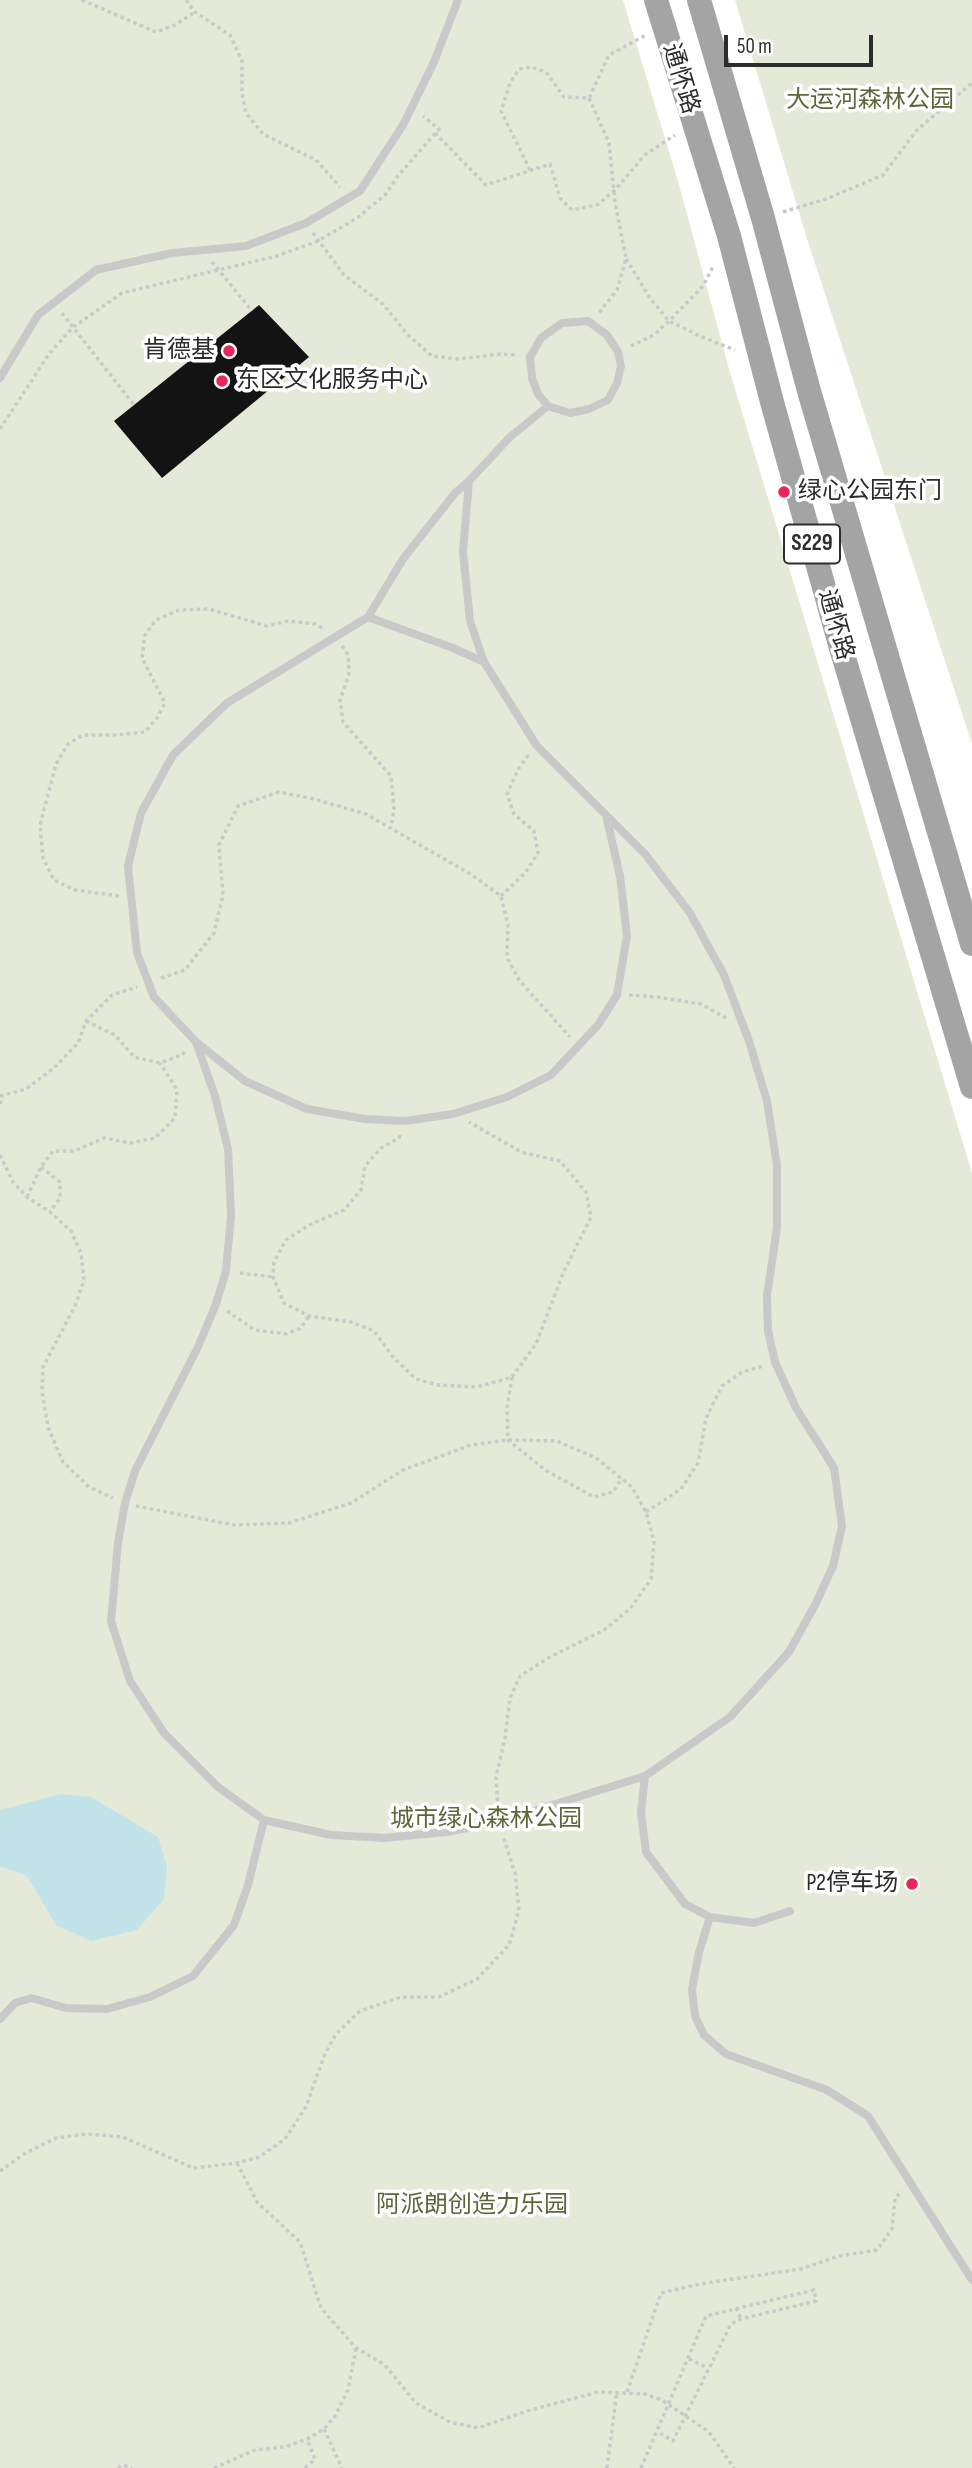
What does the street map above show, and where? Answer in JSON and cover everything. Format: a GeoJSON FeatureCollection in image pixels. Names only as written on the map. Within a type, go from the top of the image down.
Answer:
{"type":"FeatureCollection","features":[{"type":"Feature","properties":{"kind":"main road","name":"通怀路"},"geometry":{"type":"LineString","coordinates":[[656,0],[729,236],[838,635],[972,1087]]}},
{"type":"Feature","properties":{"kind":"main road","name":"通怀路"},"geometry":{"type":"LineString","coordinates":[[699,0],[763,218],[809,391],[972,944]]}},
{"type":"Feature","properties":{"kind":"lane"},"geometry":{"type":"LineString","coordinates":[[0,378],[38,316],[96,270],[172,253],[246,246],[306,223],[360,191],[403,125],[434,62],[458,0]]}},
{"type":"Feature","properties":{"kind":"lane"},"geometry":{"type":"LineString","coordinates":[[588,321],[607,334],[618,352],[621,366],[617,383],[608,400],[589,409],[570,413],[548,406],[538,394],[531,378],[530,356],[541,338],[562,323],[588,321]]}},
{"type":"Feature","properties":{"kind":"lane"},"geometry":{"type":"LineString","coordinates":[[548,406],[510,437],[455,493],[403,559],[368,617],[227,704],[173,755],[141,813],[128,866],[137,953],[154,998],[196,1042],[246,1081],[307,1109],[365,1119],[405,1121],[453,1114],[507,1097],[551,1075],[598,1025],[617,995],[627,936],[620,876],[606,816]]}},
{"type":"Feature","properties":{"kind":"lane"},"geometry":{"type":"LineString","coordinates":[[196,1042],[215,1096],[228,1149],[231,1215],[226,1272],[198,1347],[135,1471],[125,1503],[118,1543],[111,1621],[130,1681],[164,1733],[218,1787],[264,1819],[331,1835],[384,1838],[446,1832],[498,1822],[645,1776],[730,1717],[789,1652],[816,1603],[832,1566],[842,1527],[834,1468],[796,1409],[775,1362],[768,1331],[767,1296],[777,1227],[776,1165],[767,1101],[750,1041],[724,975],[691,913],[645,854],[537,746],[484,662],[470,621],[463,551],[469,481]]}},
{"type":"Feature","properties":{"kind":"lane"},"geometry":{"type":"LineString","coordinates":[[368,617],[484,662]]}},
{"type":"Feature","properties":{"kind":"lane"},"geometry":{"type":"LineString","coordinates":[[645,1776],[641,1813],[646,1852],[685,1904],[710,1917],[754,1923],[790,1910]]}},
{"type":"Feature","properties":{"kind":"lane"},"geometry":{"type":"LineString","coordinates":[[0,2020],[15,2003],[31,1998],[66,2008],[107,2009],[150,1997],[193,1976],[234,1925],[248,1885],[264,1819]]}},
{"type":"Feature","properties":{"kind":"lane"},"geometry":{"type":"LineString","coordinates":[[710,1917],[699,1952],[692,1989],[695,2016],[704,2035],[726,2054],[827,2090],[869,2116],[972,2280]]}},
{"type":"Feature","properties":{"kind":"path"},"geometry":{"type":"LineString","coordinates":[[82,0],[156,32],[175,25],[195,12]]}},
{"type":"Feature","properties":{"kind":"path"},"geometry":{"type":"LineString","coordinates":[[186,0],[195,12],[230,35],[242,61],[242,93],[246,113],[263,134],[316,160],[348,198]]}},
{"type":"Feature","properties":{"kind":"path"},"geometry":{"type":"LineString","coordinates":[[664,28],[636,38],[609,55],[589,98],[610,143],[614,191],[626,259],[650,298],[670,321],[726,348],[760,356]]}},
{"type":"Feature","properties":{"kind":"path"},"geometry":{"type":"LineString","coordinates":[[530,170],[501,111],[507,89],[519,69],[531,67],[546,72],[564,97],[589,98]]}},
{"type":"Feature","properties":{"kind":"path"},"geometry":{"type":"LineString","coordinates":[[763,218],[826,199],[883,174],[916,131],[972,83]]}},
{"type":"Feature","properties":{"kind":"path"},"geometry":{"type":"LineString","coordinates":[[0,429],[49,354],[72,328],[122,293],[276,256],[318,241],[357,218],[385,195],[439,129],[412,107]]}},
{"type":"Feature","properties":{"kind":"path"},"geometry":{"type":"LineString","coordinates":[[435,133],[486,185],[550,164],[560,198],[572,210],[597,205],[614,191],[646,154],[694,123]]}},
{"type":"Feature","properties":{"kind":"path"},"geometry":{"type":"LineString","coordinates":[[306,223],[344,275],[383,304],[407,334],[432,356],[458,359],[501,354],[530,356]]}},
{"type":"Feature","properties":{"kind":"path"},"geometry":{"type":"LineString","coordinates":[[618,352],[654,334],[670,321],[703,286],[729,236]]}},
{"type":"Feature","properties":{"kind":"path"},"geometry":{"type":"LineString","coordinates":[[201,250],[252,311]]}},
{"type":"Feature","properties":{"kind":"path"},"geometry":{"type":"LineString","coordinates":[[588,321],[597,316],[617,290],[626,259]]}},
{"type":"Feature","properties":{"kind":"path"},"geometry":{"type":"LineString","coordinates":[[54,302],[134,405]]}},
{"type":"Feature","properties":{"kind":"path"},"geometry":{"type":"LineString","coordinates":[[501,896],[526,872],[538,853],[534,831],[513,814],[508,794],[526,756],[537,746]]}},
{"type":"Feature","properties":{"kind":"path"},"geometry":{"type":"LineString","coordinates":[[0,1104],[1,1096],[26,1089],[54,1068],[78,1044],[86,1021],[111,995],[186,970],[214,933],[223,895],[219,845],[238,806],[279,792],[366,814],[472,875],[501,896],[509,925],[507,957],[519,980],[580,1046]]}},
{"type":"Feature","properties":{"kind":"path"},"geometry":{"type":"LineString","coordinates":[[617,995],[657,996],[701,1004],[731,1021],[750,1041]]}},
{"type":"Feature","properties":{"kind":"path"},"geometry":{"type":"LineString","coordinates":[[86,1021],[115,1035],[134,1057],[160,1063],[182,1055],[196,1042]]}},
{"type":"Feature","properties":{"kind":"path"},"geometry":{"type":"LineString","coordinates":[[27,1197],[41,1167],[53,1151],[74,1151],[104,1138],[130,1143],[155,1138],[175,1118],[177,1090],[160,1063]]}},
{"type":"Feature","properties":{"kind":"path"},"geometry":{"type":"LineString","coordinates":[[453,1114],[521,1152],[560,1161],[586,1192],[591,1217],[564,1272],[536,1344],[512,1377],[507,1407],[508,1440],[545,1470],[594,1497],[612,1492],[622,1478]]}},
{"type":"Feature","properties":{"kind":"path"},"geometry":{"type":"LineString","coordinates":[[405,1121],[399,1138],[381,1148],[365,1166],[361,1190],[344,1210],[309,1225],[286,1240],[274,1262],[273,1277],[284,1303],[309,1316],[351,1322],[374,1331],[393,1357],[416,1379],[438,1385],[477,1387],[512,1377]]}},
{"type":"Feature","properties":{"kind":"path"},"geometry":{"type":"LineString","coordinates":[[0,1155],[13,1182],[27,1197],[50,1212],[71,1231],[81,1253],[85,1280],[75,1306],[43,1367],[42,1392],[48,1427],[63,1462],[89,1487],[125,1503],[234,1525],[289,1523],[351,1503],[403,1470],[471,1445],[508,1440],[556,1441],[596,1458],[632,1487],[646,1512],[654,1541],[651,1579],[630,1609],[604,1630],[550,1657],[520,1676],[510,1698],[496,1777],[498,1822],[514,1873],[519,1910],[509,1945],[477,1979],[439,1997],[401,1997],[360,2011],[336,2034],[324,2056],[306,2107],[285,2139],[259,2157],[237,2163],[193,2168],[123,2137],[87,2134],[56,2137],[0,2171]]}},
{"type":"Feature","properties":{"kind":"path"},"geometry":{"type":"LineString","coordinates":[[41,1167],[60,1182],[60,1198],[50,1212]]}},
{"type":"Feature","properties":{"kind":"path"},"geometry":{"type":"LineString","coordinates":[[226,1272],[273,1277]]}},
{"type":"Feature","properties":{"kind":"path"},"geometry":{"type":"LineString","coordinates":[[216,1304],[255,1330],[286,1334],[301,1328],[309,1316]]}},
{"type":"Feature","properties":{"kind":"path"},"geometry":{"type":"LineString","coordinates":[[646,1512],[681,1489],[698,1463],[706,1418],[722,1387],[742,1372],[775,1362]]}},
{"type":"Feature","properties":{"kind":"path"},"geometry":{"type":"LineString","coordinates":[[237,2163],[257,2202],[300,2242],[321,2308],[356,2348],[384,2364],[416,2403],[450,2422],[478,2428],[527,2411],[598,2392],[645,2394],[662,2400],[709,2432],[734,2468]]}},
{"type":"Feature","properties":{"kind":"path"},"geometry":{"type":"LineString","coordinates":[[627,2392],[661,2293],[700,2284],[801,2269],[839,2256],[877,2250],[892,2228],[895,2198],[911,2183]]}},
{"type":"Feature","properties":{"kind":"path"},"geometry":{"type":"LineString","coordinates":[[641,2468],[706,2316],[814,2290],[816,2301],[741,2319],[732,2324],[673,2441],[658,2432]]}},
{"type":"Feature","properties":{"kind":"path"},"geometry":{"type":"LineString","coordinates":[[736,2308],[741,2319]]}},
{"type":"Feature","properties":{"kind":"path"},"geometry":{"type":"LineString","coordinates":[[214,2468],[255,2450],[284,2447],[307,2439],[324,2429],[335,2416],[348,2389],[356,2348]]}},
{"type":"Feature","properties":{"kind":"path"},"geometry":{"type":"LineString","coordinates":[[689,2359],[708,2368]]}},
{"type":"Feature","properties":{"kind":"path"},"geometry":{"type":"LineString","coordinates":[[607,2468],[617,2392]]}},
{"type":"Feature","properties":{"kind":"path"},"geometry":{"type":"LineString","coordinates":[[324,2429],[342,2468]]}},
{"type":"Feature","properties":{"kind":"path"},"geometry":{"type":"LineString","coordinates":[[304,2468],[315,2459],[307,2439]]}},
{"type":"Feature","properties":{"kind":"path"},"geometry":{"type":"LineString","coordinates":[[118,2468],[123,2465],[132,2468]]}},
{"type":"Feature","properties":{"kind":"green space","name":"城市绿心森林公园"},"geometry":{"type":"Polygon","coordinates":[[[0,0],[623,0],[678,181],[729,369],[972,1173],[972,2468],[0,2468],[0,0]]]}},
{"type":"Feature","properties":{"kind":"green space","name":"大运河森林公园"},"geometry":{"type":"Polygon","coordinates":[[[735,0],[972,0],[972,744],[808,242],[735,0]]]}},
{"type":"Feature","properties":{"kind":"water"},"geometry":{"type":"Polygon","coordinates":[[[61,1794],[91,1797],[158,1837],[167,1866],[164,1899],[137,1930],[91,1941],[56,1925],[27,1876],[0,1866],[0,1810],[61,1794]]]}},
{"type":"Feature","properties":{"kind":"building","name":"东区文化服务中心"},"geometry":{"type":"Polygon","coordinates":[[[259,305],[309,357],[162,478],[114,421],[259,305]]]}},
{"type":"Feature","properties":{"kind":"place","name":"肯德基"},"geometry":{"type":"Point","coordinates":[229,351]}},
{"type":"Feature","properties":{"kind":"place","name":"东区文化服务中心"},"geometry":{"type":"Point","coordinates":[222,381]}},
{"type":"Feature","properties":{"kind":"place","name":"绿心公园东门"},"geometry":{"type":"Point","coordinates":[784,492]}},
{"type":"Feature","properties":{"kind":"place","name":"P2停车场"},"geometry":{"type":"Point","coordinates":[912,1884]}},
{"type":"Feature","properties":{"kind":"park label","name":"阿派朗创造力乐园"},"geometry":{"type":"Point","coordinates":[472,2206]}}]}
